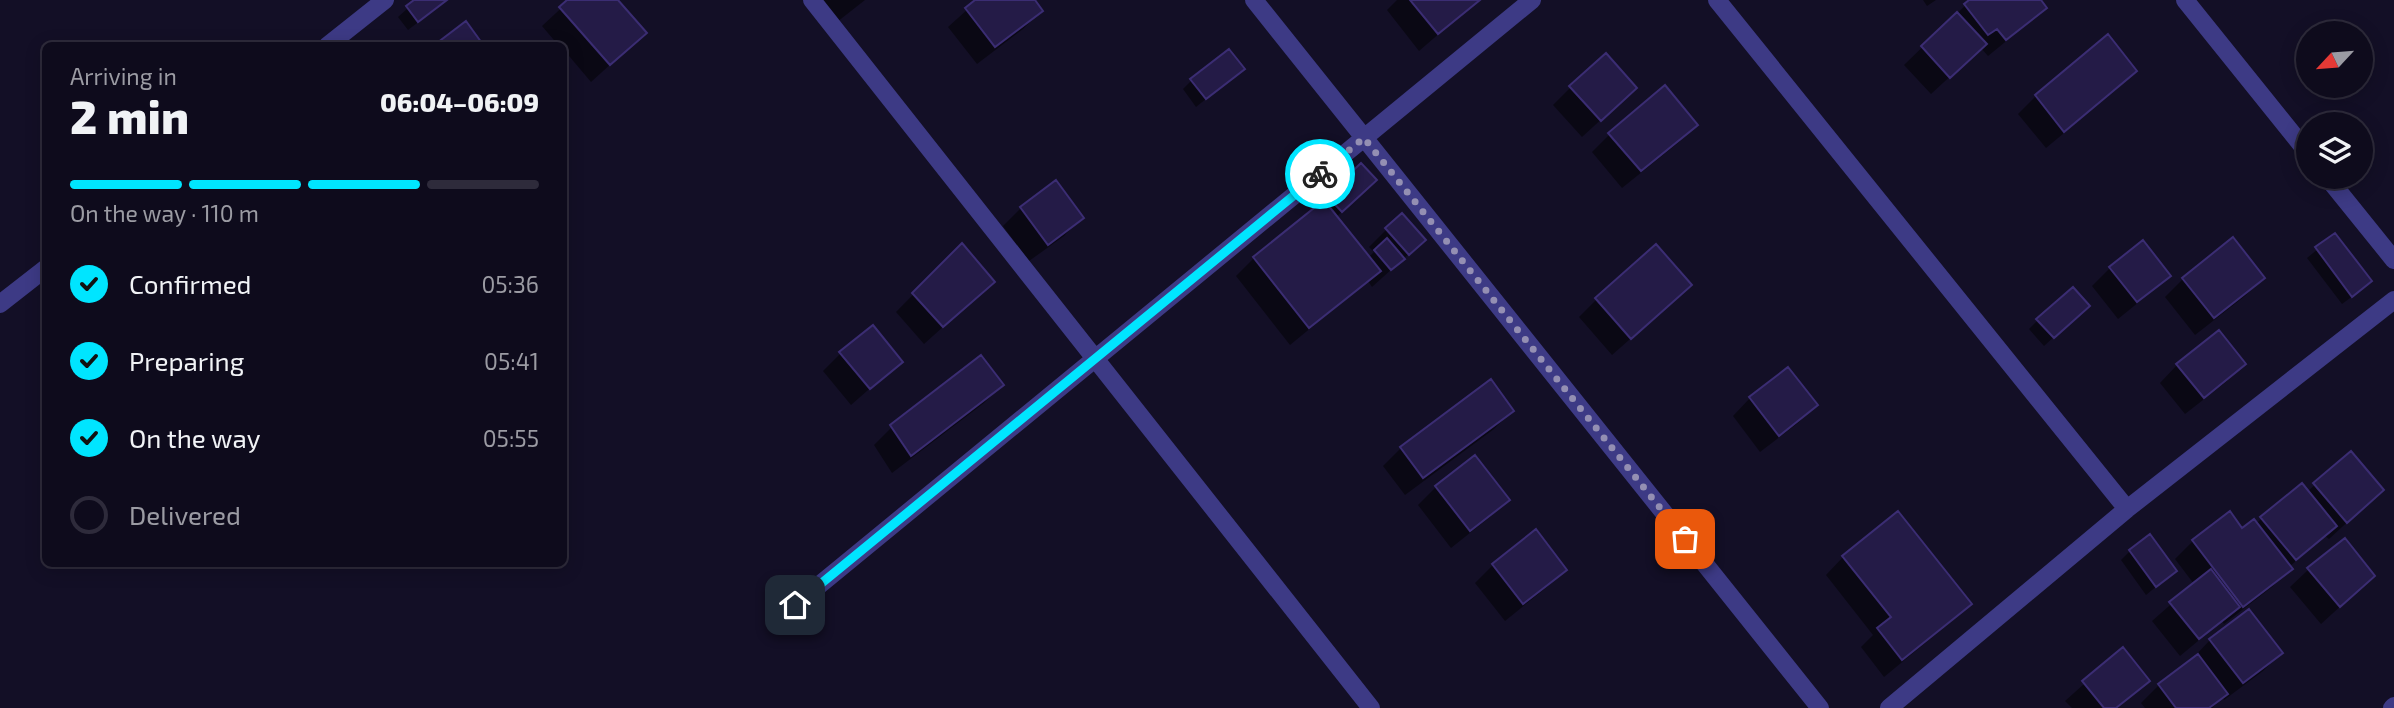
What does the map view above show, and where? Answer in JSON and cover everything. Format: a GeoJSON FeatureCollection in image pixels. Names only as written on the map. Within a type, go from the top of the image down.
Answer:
{"type":"FeatureCollection","features":[{"type":"Feature","properties":{"kind":"street"},"geometry":{"type":"LineString","coordinates":[[332,42],[385,0]]}},
{"type":"Feature","properties":{"kind":"street"},"geometry":{"type":"LineString","coordinates":[[812,0],[1371,708]]}},
{"type":"Feature","properties":{"kind":"street"},"geometry":{"type":"LineString","coordinates":[[1254,0],[1821,708]]}},
{"type":"Feature","properties":{"kind":"street"},"geometry":{"type":"LineString","coordinates":[[795,605],[1532,0]]}},
{"type":"Feature","properties":{"kind":"street"},"geometry":{"type":"LineString","coordinates":[[1717,0],[2127,509]]}},
{"type":"Feature","properties":{"kind":"street"},"geometry":{"type":"LineString","coordinates":[[2185,0],[2296,138]]}},
{"type":"Feature","properties":{"kind":"street"},"geometry":{"type":"LineString","coordinates":[[2337,189],[2394,260]]}},
{"type":"Feature","properties":{"kind":"street"},"geometry":{"type":"LineString","coordinates":[[0,304],[42,271]]}},
{"type":"Feature","properties":{"kind":"street"},"geometry":{"type":"LineString","coordinates":[[1889,708],[2127,509],[2394,300]]}},
{"type":"Feature","properties":{"kind":"building"},"geometry":{"type":"Polygon","coordinates":[[[414,0],[447,0],[418,22],[406,6],[414,0]]]}},
{"type":"Feature","properties":{"kind":"building"},"geometry":{"type":"Polygon","coordinates":[[[567,0],[618,0],[647,33],[610,65],[559,7],[567,0]]]}},
{"type":"Feature","properties":{"kind":"building"},"geometry":{"type":"Polygon","coordinates":[[[975,0],[1035,0],[1043,11],[995,47],[965,8],[975,0]]]}},
{"type":"Feature","properties":{"kind":"building"},"geometry":{"type":"Polygon","coordinates":[[[1410,0],[1480,0],[1438,34],[1410,0]]]}},
{"type":"Feature","properties":{"kind":"building"},"geometry":{"type":"Polygon","coordinates":[[[1969,0],[2041,0],[2047,8],[2006,40],[1997,29],[1988,35],[1964,4],[1969,0]]]}},
{"type":"Feature","properties":{"kind":"building"},"geometry":{"type":"Polygon","coordinates":[[[1957,12],[1987,44],[1950,78],[1921,46],[1957,12]]]}},
{"type":"Feature","properties":{"kind":"building"},"geometry":{"type":"Polygon","coordinates":[[[466,21],[481,42],[438,42],[466,21]]]}},
{"type":"Feature","properties":{"kind":"building"},"geometry":{"type":"Polygon","coordinates":[[[2108,34],[2137,71],[2064,132],[2035,95],[2108,34]]]}},
{"type":"Feature","properties":{"kind":"building"},"geometry":{"type":"Polygon","coordinates":[[[1229,49],[1245,69],[1206,99],[1190,79],[1229,49]]]}},
{"type":"Feature","properties":{"kind":"building"},"geometry":{"type":"Polygon","coordinates":[[[1606,53],[1637,88],[1601,121],[1569,86],[1606,53]]]}},
{"type":"Feature","properties":{"kind":"building"},"geometry":{"type":"Polygon","coordinates":[[[1665,85],[1698,125],[1641,171],[1608,133],[1665,85]]]}},
{"type":"Feature","properties":{"kind":"building"},"geometry":{"type":"Polygon","coordinates":[[[1361,163],[1377,180],[1342,212],[1327,196],[1361,163]]]}},
{"type":"Feature","properties":{"kind":"building"},"geometry":{"type":"Polygon","coordinates":[[[1056,180],[1084,218],[1048,245],[1020,207],[1056,180]]]}},
{"type":"Feature","properties":{"kind":"building"},"geometry":{"type":"Polygon","coordinates":[[[1324,200],[1381,271],[1309,328],[1253,257],[1324,200]]]}},
{"type":"Feature","properties":{"kind":"building"},"geometry":{"type":"Polygon","coordinates":[[[1402,213],[1426,240],[1409,255],[1385,228],[1402,213]]]}},
{"type":"Feature","properties":{"kind":"building"},"geometry":{"type":"Polygon","coordinates":[[[2335,233],[2372,281],[2352,297],[2315,247],[2335,233]]]}},
{"type":"Feature","properties":{"kind":"building"},"geometry":{"type":"Polygon","coordinates":[[[2233,237],[2265,278],[2214,318],[2182,278],[2233,237]]]}},
{"type":"Feature","properties":{"kind":"building"},"geometry":{"type":"Polygon","coordinates":[[[1387,238],[1405,259],[1391,270],[1374,250],[1387,238]]]}},
{"type":"Feature","properties":{"kind":"building"},"geometry":{"type":"Polygon","coordinates":[[[2143,240],[2171,276],[2137,302],[2109,267],[2143,240]]]}},
{"type":"Feature","properties":{"kind":"building"},"geometry":{"type":"Polygon","coordinates":[[[962,243],[995,282],[943,327],[912,293],[962,243]]]}},
{"type":"Feature","properties":{"kind":"building"},"geometry":{"type":"Polygon","coordinates":[[[1656,244],[1692,285],[1631,339],[1595,298],[1656,244]]]}},
{"type":"Feature","properties":{"kind":"building"},"geometry":{"type":"Polygon","coordinates":[[[2073,287],[2090,306],[2054,338],[2036,319],[2073,287]]]}},
{"type":"Feature","properties":{"kind":"building"},"geometry":{"type":"Polygon","coordinates":[[[873,325],[903,362],[870,389],[839,352],[873,325]]]}},
{"type":"Feature","properties":{"kind":"building"},"geometry":{"type":"Polygon","coordinates":[[[2219,330],[2246,364],[2204,398],[2176,364],[2219,330]]]}},
{"type":"Feature","properties":{"kind":"building"},"geometry":{"type":"Polygon","coordinates":[[[981,355],[1004,385],[911,456],[890,425],[981,355]]]}},
{"type":"Feature","properties":{"kind":"building"},"geometry":{"type":"Polygon","coordinates":[[[1788,367],[1818,405],[1779,436],[1749,397],[1788,367]]]}},
{"type":"Feature","properties":{"kind":"building"},"geometry":{"type":"Polygon","coordinates":[[[1491,379],[1514,411],[1423,478],[1400,447],[1491,379]]]}},
{"type":"Feature","properties":{"kind":"building"},"geometry":{"type":"Polygon","coordinates":[[[2351,451],[2384,490],[2347,523],[2313,483],[2351,451]]]}},
{"type":"Feature","properties":{"kind":"building"},"geometry":{"type":"Polygon","coordinates":[[[1475,455],[1510,500],[1470,531],[1435,486],[1475,455]]]}},
{"type":"Feature","properties":{"kind":"building"},"geometry":{"type":"Polygon","coordinates":[[[2302,483],[2337,526],[2296,560],[2260,517],[2302,483]]]}},
{"type":"Feature","properties":{"kind":"building"},"geometry":{"type":"Polygon","coordinates":[[[1898,511],[1972,604],[1902,660],[1877,628],[1891,617],[1842,556],[1898,511]]]}},
{"type":"Feature","properties":{"kind":"building"},"geometry":{"type":"Polygon","coordinates":[[[2230,511],[2242,528],[2254,519],[2293,569],[2243,607],[2192,540],[2230,511]]]}},
{"type":"Feature","properties":{"kind":"building"},"geometry":{"type":"Polygon","coordinates":[[[1536,529],[1567,570],[1523,604],[1492,564],[1536,529]]]}},
{"type":"Feature","properties":{"kind":"building"},"geometry":{"type":"Polygon","coordinates":[[[2150,534],[2177,571],[2156,587],[2129,550],[2150,534]]]}},
{"type":"Feature","properties":{"kind":"building"},"geometry":{"type":"Polygon","coordinates":[[[2345,538],[2375,576],[2340,607],[2307,568],[2345,538]]]}},
{"type":"Feature","properties":{"kind":"building"},"geometry":{"type":"Polygon","coordinates":[[[2211,569],[2240,607],[2199,639],[2169,602],[2211,569]]]}},
{"type":"Feature","properties":{"kind":"building"},"geometry":{"type":"Polygon","coordinates":[[[2249,609],[2283,653],[2243,683],[2209,639],[2249,609]]]}},
{"type":"Feature","properties":{"kind":"building"},"geometry":{"type":"Polygon","coordinates":[[[2123,647],[2150,681],[2116,708],[2104,708],[2082,681],[2123,647]]]}},
{"type":"Feature","properties":{"kind":"building"},"geometry":{"type":"Polygon","coordinates":[[[2198,654],[2228,694],[2209,708],[2176,708],[2158,684],[2198,654]]]}},
{"type":"Feature","properties":{"kind":"way so far"},"geometry":{"type":"LineString","coordinates":[[1320,174],[1364,138],[1685,539]]}},
{"type":"Feature","properties":{"kind":"route"},"geometry":{"type":"LineString","coordinates":[[795,605],[1320,174]]}}]}
